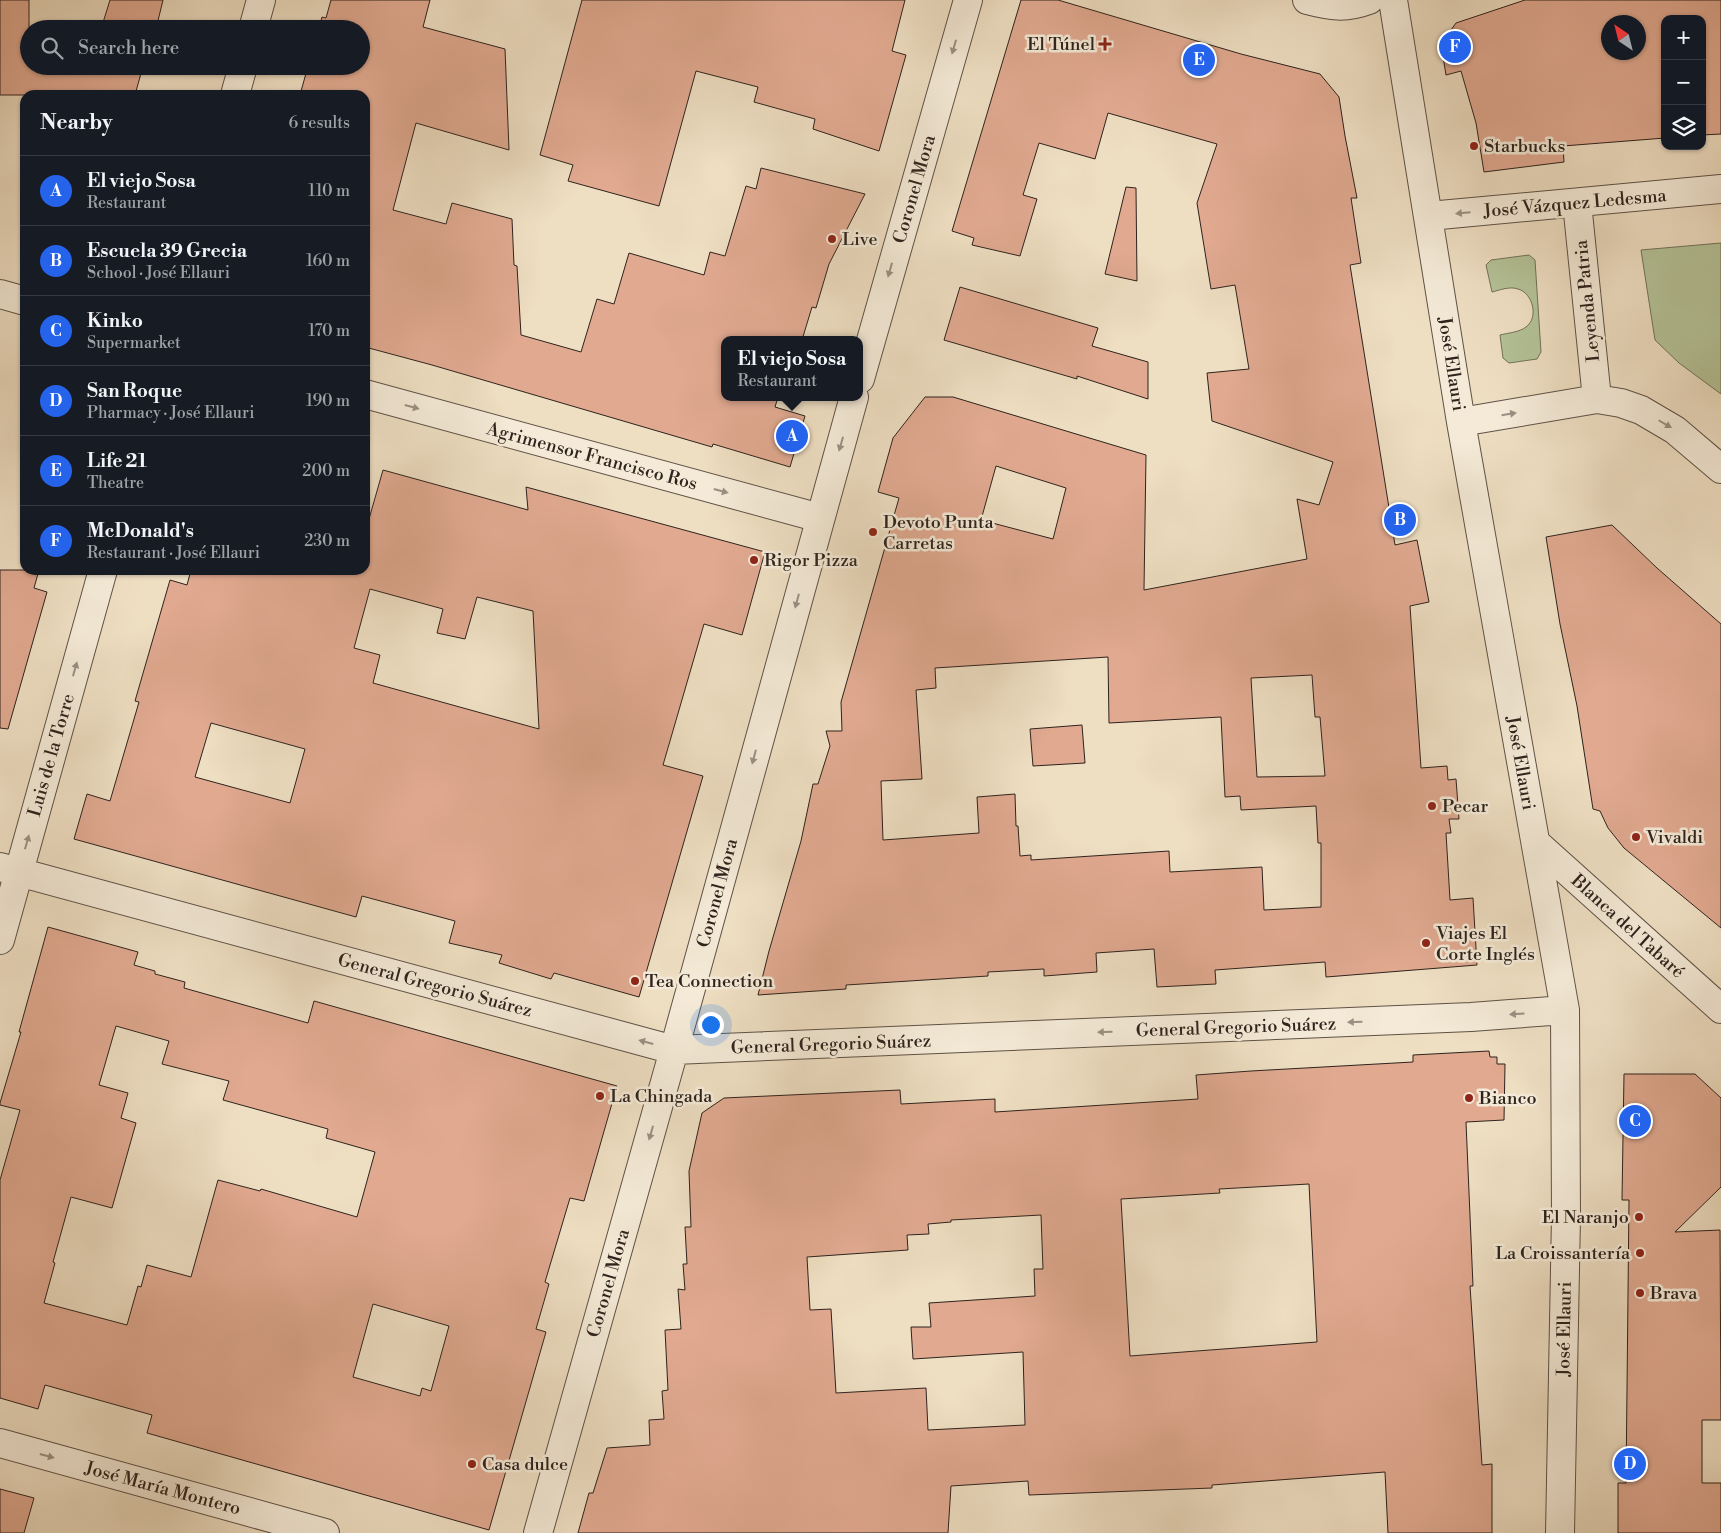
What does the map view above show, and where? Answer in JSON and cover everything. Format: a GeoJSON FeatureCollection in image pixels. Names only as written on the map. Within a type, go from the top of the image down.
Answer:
{"type":"FeatureCollection","features":[{"type":"Feature","properties":{"kind":"street"},"geometry":{"type":"LineString","coordinates":[[255,20],[261,0]]}},
{"type":"Feature","properties":{"kind":"street","name":"Coronel Mora"},"geometry":{"type":"LineString","coordinates":[[863,368],[968,0]]}},
{"type":"Feature","properties":{"kind":"street"},"geometry":{"type":"LineString","coordinates":[[1306,0],[1332,7],[1369,0]]}},
{"type":"Feature","properties":{"kind":"street","name":"José Ellauri"},"geometry":{"type":"LineString","coordinates":[[1393,0],[1461,422],[1566,1010],[1566,1216],[1560,1533]]}},
{"type":"Feature","properties":{"kind":"street"},"geometry":{"type":"LineString","coordinates":[[236,90],[241,75]]}},
{"type":"Feature","properties":{"kind":"street","name":"José Vázquez Ledesma"},"geometry":{"type":"LineString","coordinates":[[1429,216],[1721,190]]}},
{"type":"Feature","properties":{"kind":"street","name":"Leyenda Patria"},"geometry":{"type":"LineString","coordinates":[[1577,203],[1597,399]]}},
{"type":"Feature","properties":{"kind":"street"},"geometry":{"type":"LineString","coordinates":[[0,294],[20,300]]}},
{"type":"Feature","properties":{"kind":"street","name":"Agrimensor Francisco Ros"},"geometry":{"type":"LineString","coordinates":[[370,395],[820,518]]}},
{"type":"Feature","properties":{"kind":"street"},"geometry":{"type":"LineString","coordinates":[[1461,422],[1597,399],[1621,403],[1641,410],[1675,430],[1721,469]]}},
{"type":"Feature","properties":{"kind":"street","name":"Coronel Mora"},"geometry":{"type":"LineString","coordinates":[[538,1533],[674,1050],[853,401]]}},
{"type":"Feature","properties":{"kind":"street","name":"Luis de la Torre"},"geometry":{"type":"LineString","coordinates":[[0,940],[9,870],[101,575]]}},
{"type":"Feature","properties":{"kind":"street","name":"Blanca del Tabaré"},"geometry":{"type":"LineString","coordinates":[[1536,844],[1721,1009]]}},
{"type":"Feature","properties":{"kind":"street","name":"General Gregorio Suárez"},"geometry":{"type":"LineString","coordinates":[[9,870],[674,1050],[1461,1017],[1566,1010]]}},
{"type":"Feature","properties":{"kind":"street","name":"José María Montero"},"geometry":{"type":"LineString","coordinates":[[0,1443],[325,1533]]}},
{"type":"Feature","properties":{"kind":"green space"},"geometry":{"type":"Polygon","coordinates":[[[1721,243],[1721,394],[1679,363],[1655,340],[1641,250],[1721,243]]]}},
{"type":"Feature","properties":{"kind":"green space"},"geometry":{"type":"Polygon","coordinates":[[[1529,255],[1535,260],[1541,352],[1537,359],[1509,363],[1503,358],[1500,335],[1523,329],[1530,323],[1533,312],[1531,300],[1523,291],[1515,288],[1492,292],[1486,265],[1491,260],[1529,255]]]}},
{"type":"Feature","properties":{"kind":"building"},"geometry":{"type":"Polygon","coordinates":[[[0,0],[29,0],[29,20],[20,20],[20,75],[141,75],[136,90],[20,90],[20,95],[0,95],[0,0]]]}},
{"type":"Feature","properties":{"kind":"building"},"geometry":{"type":"Polygon","coordinates":[[[110,0],[163,0],[158,20],[104,20],[110,0]]]}},
{"type":"Feature","properties":{"kind":"building"},"geometry":{"type":"Polygon","coordinates":[[[331,0],[430,0],[423,27],[505,49],[509,150],[416,123],[393,210],[446,224],[452,203],[512,219],[514,265],[517,266],[521,335],[581,352],[597,299],[614,304],[629,253],[704,275],[710,252],[725,256],[746,186],[756,189],[761,168],[865,194],[829,264],[816,308],[812,307],[803,336],[721,336],[721,401],[777,401],[775,407],[805,416],[790,467],[713,444],[712,447],[370,348],[370,90],[301,90],[306,75],[370,75],[370,20],[321,20],[322,17],[326,18],[331,0]]]}},
{"type":"Feature","properties":{"kind":"building"},"geometry":{"type":"Polygon","coordinates":[[[582,0],[905,0],[892,51],[906,55],[879,151],[813,129],[815,119],[754,102],[758,87],[696,71],[659,206],[568,181],[573,165],[540,155],[582,0]]]}},
{"type":"Feature","properties":{"kind":"building"},"geometry":{"type":"Polygon","coordinates":[[[1021,0],[1058,0],[1241,54],[1320,74],[1339,97],[1357,198],[1351,198],[1361,263],[1350,265],[1395,545],[1417,540],[1429,602],[1410,606],[1421,768],[1447,766],[1448,780],[1456,779],[1459,819],[1449,819],[1451,833],[1446,833],[1450,900],[1473,898],[1477,965],[1326,977],[1325,962],[1215,970],[1216,984],[1157,987],[1154,949],[1096,953],[1097,972],[1044,976],[1044,969],[988,972],[988,976],[846,985],[846,989],[758,995],[801,841],[813,784],[818,784],[830,746],[826,731],[842,731],[841,702],[899,498],[878,492],[893,438],[925,397],[953,397],[1146,455],[1144,590],[1307,559],[1297,499],[1319,505],[1333,462],[1212,421],[1207,373],[1249,369],[1235,285],[1211,289],[1197,203],[1217,144],[1108,113],[1095,159],[1039,143],[1023,195],[1037,199],[1020,256],[972,245],[974,238],[952,231],[1021,0]],[[996,466],[981,520],[1053,539],[1066,488],[996,466]],[[1108,657],[935,668],[936,688],[916,690],[922,779],[881,781],[883,840],[979,833],[977,797],[1015,794],[1016,826],[1018,826],[1020,856],[1031,855],[1031,860],[1169,851],[1170,872],[1262,867],[1264,910],[1321,907],[1321,843],[1318,843],[1316,806],[1241,810],[1240,796],[1225,797],[1221,717],[1109,723],[1108,657]],[[1312,675],[1251,678],[1257,777],[1325,776],[1320,717],[1315,717],[1312,675]]]}},
{"type":"Feature","properties":{"kind":"building"},"geometry":{"type":"Polygon","coordinates":[[[1525,0],[1721,0],[1721,134],[1706,135],[1706,15],[1661,15],[1661,138],[1563,146],[1564,162],[1484,172],[1476,123],[1461,71],[1446,75],[1441,44],[1456,23],[1525,0]]]}},
{"type":"Feature","properties":{"kind":"building"},"geometry":{"type":"Polygon","coordinates":[[[1126,187],[1136,188],[1137,281],[1105,274],[1126,187]]]}},
{"type":"Feature","properties":{"kind":"building"},"geometry":{"type":"Polygon","coordinates":[[[960,287],[1098,328],[1092,346],[1148,362],[1148,399],[1077,376],[1077,379],[944,340],[960,287]]]}},
{"type":"Feature","properties":{"kind":"building"},"geometry":{"type":"Polygon","coordinates":[[[383,470],[528,510],[526,487],[765,552],[742,635],[704,624],[663,765],[703,776],[639,997],[554,973],[551,979],[499,963],[502,955],[449,943],[455,921],[362,896],[356,917],[74,839],[87,794],[110,801],[139,702],[135,701],[170,580],[187,585],[190,575],[370,575],[370,516],[383,470]],[[370,589],[354,648],[380,655],[373,683],[539,729],[533,611],[477,597],[465,639],[437,633],[443,609],[370,589]],[[211,723],[195,777],[290,803],[305,749],[211,723]]]}},
{"type":"Feature","properties":{"kind":"building"},"geometry":{"type":"Polygon","coordinates":[[[1612,525],[1657,568],[1721,624],[1721,928],[1624,848],[1608,828],[1600,811],[1593,809],[1577,706],[1560,624],[1546,537],[1612,525]]]}},
{"type":"Feature","properties":{"kind":"building"},"geometry":{"type":"Polygon","coordinates":[[[0,570],[20,570],[20,575],[38,575],[34,588],[47,592],[8,729],[0,728],[0,570]]]}},
{"type":"Feature","properties":{"kind":"building"},"geometry":{"type":"Polygon","coordinates":[[[1082,725],[1085,763],[1033,766],[1030,729],[1082,725]]]}},
{"type":"Feature","properties":{"kind":"building"},"geometry":{"type":"Polygon","coordinates":[[[48,927],[138,952],[134,965],[155,971],[155,974],[185,982],[184,988],[308,1023],[314,1001],[617,1086],[584,1201],[570,1198],[545,1282],[549,1284],[536,1329],[546,1332],[489,1530],[147,1433],[152,1415],[45,1385],[38,1409],[0,1398],[0,1180],[20,1110],[0,1105],[0,1103],[21,1032],[19,1032],[48,927]],[[116,1026],[99,1085],[128,1093],[121,1118],[136,1123],[112,1208],[71,1197],[44,1303],[127,1325],[138,1286],[141,1287],[147,1265],[191,1277],[218,1180],[260,1191],[261,1189],[357,1217],[375,1152],[326,1138],[328,1129],[223,1100],[229,1081],[162,1064],[169,1041],[116,1026]],[[373,1304],[353,1377],[420,1396],[422,1388],[431,1391],[449,1326],[373,1304]]]}},
{"type":"Feature","properties":{"kind":"building"},"geometry":{"type":"Polygon","coordinates":[[[1489,1051],[1490,1057],[1497,1057],[1497,1064],[1505,1064],[1504,1120],[1466,1122],[1473,1286],[1470,1286],[1482,1465],[1492,1464],[1492,1533],[1388,1533],[1385,1472],[1212,1485],[1212,1488],[1029,1495],[1028,1481],[951,1486],[948,1533],[578,1533],[589,1493],[593,1493],[607,1448],[650,1445],[649,1420],[664,1419],[662,1391],[668,1390],[665,1330],[681,1329],[678,1289],[685,1290],[683,1264],[687,1264],[685,1227],[691,1227],[689,1171],[702,1113],[724,1098],[900,1090],[901,1104],[995,1099],[995,1112],[1198,1099],[1196,1075],[1413,1062],[1413,1055],[1489,1051]],[[1309,1184],[1219,1189],[1220,1193],[1121,1199],[1130,1356],[1317,1342],[1309,1184]],[[1041,1215],[951,1220],[951,1222],[928,1224],[929,1234],[907,1235],[908,1250],[807,1257],[810,1310],[831,1309],[836,1393],[926,1388],[928,1430],[1025,1425],[1023,1352],[913,1359],[911,1327],[931,1327],[929,1303],[1035,1296],[1034,1269],[1043,1269],[1041,1215]]]}},
{"type":"Feature","properties":{"kind":"building"},"geometry":{"type":"Polygon","coordinates":[[[1624,1074],[1695,1074],[1721,1098],[1721,1187],[1675,1232],[1720,1230],[1721,1420],[1702,1420],[1702,1483],[1721,1483],[1721,1533],[1618,1533],[1618,1483],[1626,1483],[1629,1200],[1622,1200],[1624,1074]]]}},
{"type":"Feature","properties":{"kind":"building"},"geometry":{"type":"Polygon","coordinates":[[[0,1489],[34,1498],[24,1533],[0,1533],[0,1489]]]}},
{"type":"Feature","properties":{"kind":"place","name":"El Túnel"},"geometry":{"type":"Point","coordinates":[1105,44]}},
{"type":"Feature","properties":{"kind":"place","name":"McDonald's"},"geometry":{"type":"Point","coordinates":[1455,47]}},
{"type":"Feature","properties":{"kind":"place","name":"Life 21"},"geometry":{"type":"Point","coordinates":[1199,60]}},
{"type":"Feature","properties":{"kind":"place","name":"Starbucks"},"geometry":{"type":"Point","coordinates":[1474,146]}},
{"type":"Feature","properties":{"kind":"place","name":"Live"},"geometry":{"type":"Point","coordinates":[832,239]}},
{"type":"Feature","properties":{"kind":"place","name":"El viejo Sosa"},"geometry":{"type":"Point","coordinates":[792,436]}},
{"type":"Feature","properties":{"kind":"place","name":"Escuela 39 Grecia"},"geometry":{"type":"Point","coordinates":[1400,520]}},
{"type":"Feature","properties":{"kind":"place","name":"Devoto Punta Carretas"},"geometry":{"type":"Point","coordinates":[873,532]}},
{"type":"Feature","properties":{"kind":"place","name":"Rigor Pizza"},"geometry":{"type":"Point","coordinates":[754,560]}},
{"type":"Feature","properties":{"kind":"place","name":"Pecar"},"geometry":{"type":"Point","coordinates":[1432,806]}},
{"type":"Feature","properties":{"kind":"place","name":"Vivaldi"},"geometry":{"type":"Point","coordinates":[1636,837]}},
{"type":"Feature","properties":{"kind":"place","name":"Viajes El Corte Inglés"},"geometry":{"type":"Point","coordinates":[1426,943]}},
{"type":"Feature","properties":{"kind":"place","name":"Tea Connection"},"geometry":{"type":"Point","coordinates":[635,981]}},
{"type":"Feature","properties":{"kind":"place","name":"La Chingada"},"geometry":{"type":"Point","coordinates":[600,1096]}},
{"type":"Feature","properties":{"kind":"place","name":"Bianco"},"geometry":{"type":"Point","coordinates":[1469,1098]}},
{"type":"Feature","properties":{"kind":"place","name":"Kinko"},"geometry":{"type":"Point","coordinates":[1635,1121]}},
{"type":"Feature","properties":{"kind":"place","name":"El Naranjo"},"geometry":{"type":"Point","coordinates":[1639,1217]}},
{"type":"Feature","properties":{"kind":"place","name":"La Croissantería"},"geometry":{"type":"Point","coordinates":[1640,1253]}},
{"type":"Feature","properties":{"kind":"place","name":"Brava"},"geometry":{"type":"Point","coordinates":[1640,1293]}},
{"type":"Feature","properties":{"kind":"place","name":"Casa dulce"},"geometry":{"type":"Point","coordinates":[472,1464]}},
{"type":"Feature","properties":{"kind":"place","name":"San Roque"},"geometry":{"type":"Point","coordinates":[1630,1464]}}]}
